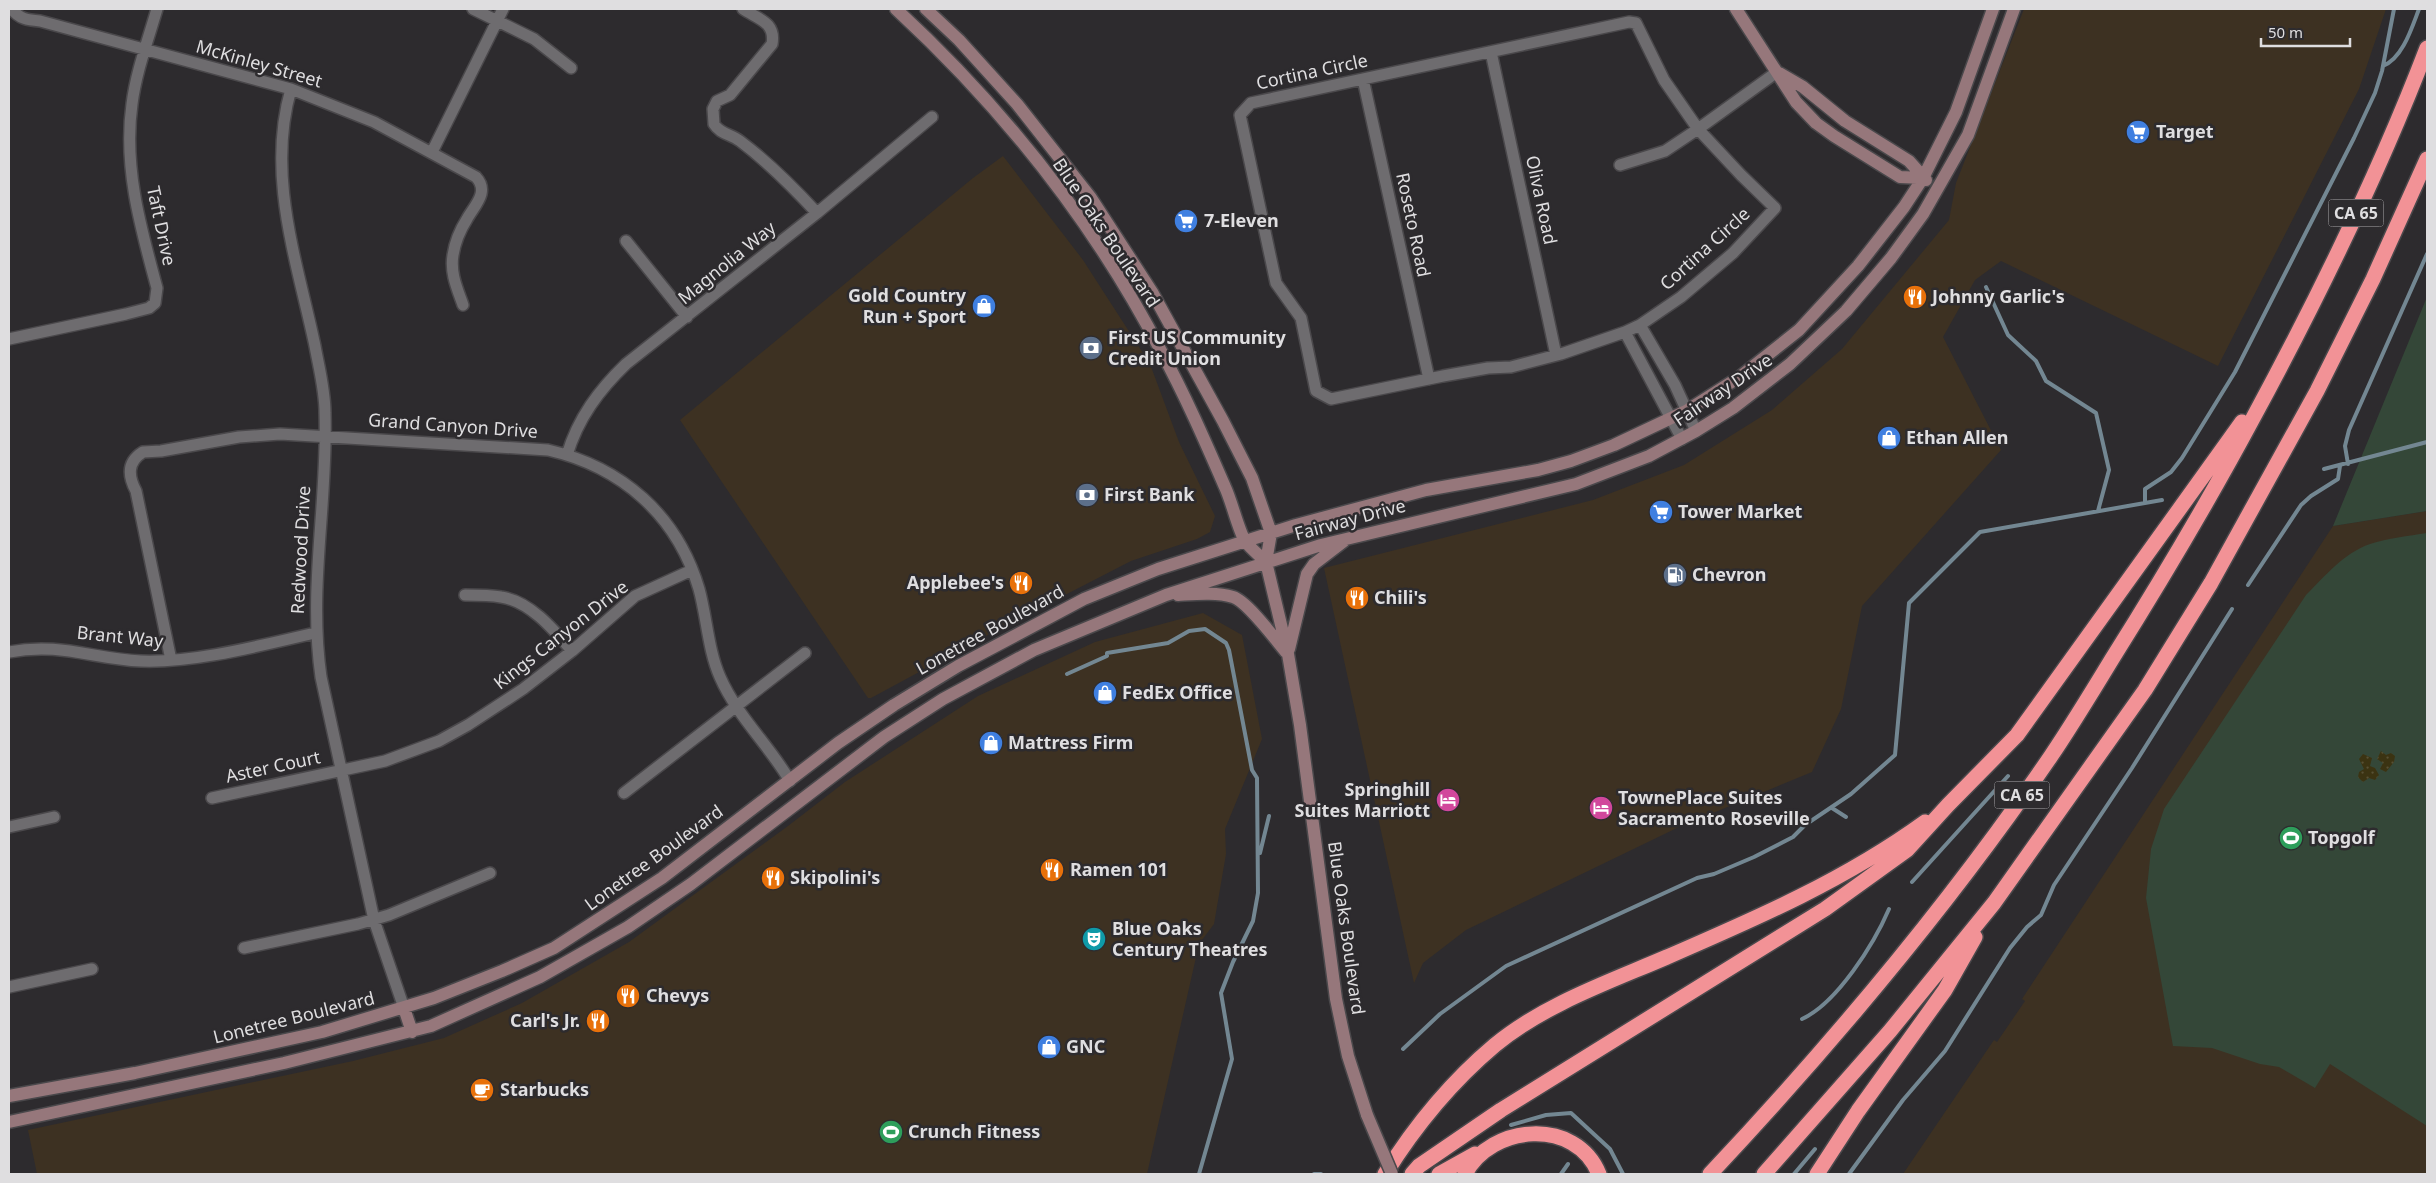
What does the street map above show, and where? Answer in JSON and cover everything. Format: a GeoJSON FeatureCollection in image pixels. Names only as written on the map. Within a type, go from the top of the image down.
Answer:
{"type":"FeatureCollection","features":[{"type":"Feature","properties":{"kind":"highway","name":"CA 65"},"geometry":{"type":"LineString","coordinates":[[1710,1174],[1866,1000],[1933,916],[2052,755],[2174,561],[2276,375],[2334,262],[2369,186],[2427,48]]}},
{"type":"Feature","properties":{"kind":"highway","name":"CA 65"},"geometry":{"type":"LineString","coordinates":[[1764,1174],[1890,1031],[1994,903],[2145,690],[2211,583],[2317,391],[2374,279],[2427,159]]}},
{"type":"Feature","properties":{"kind":"highway"},"geometry":{"type":"LineString","coordinates":[[1412,1174],[1419,1166],[1501,1110],[1826,909],[1907,850],[2017,735],[2276,375]]}},
{"type":"Feature","properties":{"kind":"highway"},"geometry":{"type":"LineString","coordinates":[[1385,1174],[1421,1121],[1443,1095],[1496,1044],[1529,1022],[1599,986],[1773,911],[1816,890],[1895,843],[1948,805]]}},
{"type":"Feature","properties":{"kind":"highway"},"geometry":{"type":"LineString","coordinates":[[1817,1174],[1858,1111],[1946,990],[1994,903]]}},
{"type":"Feature","properties":{"kind":"highway"},"geometry":{"type":"LineString","coordinates":[[1439,1174],[1501,1140],[1518,1135],[1540,1134],[1561,1138],[1580,1150],[1596,1167],[1599,1174]]}},
{"type":"Feature","properties":{"kind":"highway"},"geometry":{"type":"LineString","coordinates":[[1465,1174],[1470,1163],[1485,1148]]}},
{"type":"Feature","properties":{"kind":"main road","name":"Blue Oaks Boulevard"},"geometry":{"type":"LineString","coordinates":[[896,9],[961,73],[1001,117],[1052,179],[1107,259],[1160,349],[1178,384],[1226,488],[1245,541],[1266,562]]}},
{"type":"Feature","properties":{"kind":"main road","name":"Blue Oaks Boulevard"},"geometry":{"type":"LineString","coordinates":[[926,9],[958,40],[1017,104],[1069,168],[1113,230],[1152,292],[1236,446],[1255,488],[1271,532],[1266,562],[1288,654],[1309,780],[1336,999],[1348,1056],[1367,1115],[1392,1174]]}},
{"type":"Feature","properties":{"kind":"main road"},"geometry":{"type":"LineString","coordinates":[[1736,9],[1796,102],[1834,136],[1900,177],[1923,178]]}},
{"type":"Feature","properties":{"kind":"main road","name":"Fairway Drive"},"geometry":{"type":"LineString","coordinates":[[1271,532],[1426,490],[1553,466],[1590,455],[1671,419],[1741,376],[1799,330],[1858,266],[1923,178],[1966,90],[1993,9]]}},
{"type":"Feature","properties":{"kind":"main road","name":"Fairway Drive"},"geometry":{"type":"LineString","coordinates":[[1266,562],[1347,539],[1576,484],[1649,456],[1696,432],[1766,383],[1821,336],[1877,276],[1908,236],[1939,188],[1968,135],[2014,9]]}},
{"type":"Feature","properties":{"kind":"main road"},"geometry":{"type":"LineString","coordinates":[[1777,72],[1803,87],[1845,121],[1909,161],[1923,178],[1939,188]]}},
{"type":"Feature","properties":{"kind":"main road","name":"Lonetree Boulevard"},"geometry":{"type":"LineString","coordinates":[[9,1096],[135,1073],[322,1032],[451,992],[554,948],[662,878],[838,743],[894,705],[958,666],[1084,599],[1158,569],[1271,532]]}},
{"type":"Feature","properties":{"kind":"main road"},"geometry":{"type":"LineString","coordinates":[[1288,654],[1306,574],[1314,564],[1347,539]]}},
{"type":"Feature","properties":{"kind":"main road","name":"Lonetree Boulevard"},"geometry":{"type":"LineString","coordinates":[[9,1122],[284,1063],[412,1032],[468,1010],[540,977],[594,948],[691,884],[884,737],[994,670],[1034,650],[1166,595],[1266,562]]}},
{"type":"Feature","properties":{"kind":"main road"},"geometry":{"type":"LineString","coordinates":[[1166,595],[1219,594],[1234,597],[1247,606],[1288,654]]}},
{"type":"Feature","properties":{"kind":"main road"},"geometry":{"type":"LineString","coordinates":[[790,781],[804,797]]}},
{"type":"Feature","properties":{"kind":"main road"},"geometry":{"type":"LineString","coordinates":[[404,1008],[412,1032]]}},
{"type":"Feature","properties":{"kind":"street","name":"McKinley Street"},"geometry":{"type":"LineString","coordinates":[[12,9],[17,15],[24,18],[291,89],[346,110],[432,152],[476,177],[482,188],[480,200],[463,226],[453,255],[454,282],[464,305]]}},
{"type":"Feature","properties":{"kind":"street","name":"Taft Drive"},"geometry":{"type":"LineString","coordinates":[[9,339],[143,310],[155,304],[157,288],[133,184],[130,153],[132,103],[157,9]]}},
{"type":"Feature","properties":{"kind":"street"},"geometry":{"type":"LineString","coordinates":[[473,9],[534,39],[571,68]]}},
{"type":"Feature","properties":{"kind":"street"},"geometry":{"type":"LineString","coordinates":[[432,152],[503,9]]}},
{"type":"Feature","properties":{"kind":"street"},"geometry":{"type":"LineString","coordinates":[[743,9],[763,20],[770,27],[773,37],[772,44],[730,95],[717,101],[713,109],[714,124],[723,133],[738,139],[777,171],[816,213]]}},
{"type":"Feature","properties":{"kind":"street","name":"Cortina Circle"},"geometry":{"type":"LineString","coordinates":[[1629,22],[1636,23],[1664,80],[1698,129],[1775,208],[1733,253],[1681,297],[1640,325],[1625,332],[1556,356],[1510,367],[1488,368],[1331,399],[1316,391],[1301,318],[1276,283],[1240,115],[1251,103],[1491,52],[1629,22]]}},
{"type":"Feature","properties":{"kind":"street","name":"Oliva Road"},"geometry":{"type":"LineString","coordinates":[[1491,52],[1556,356]]}},
{"type":"Feature","properties":{"kind":"street"},"geometry":{"type":"LineString","coordinates":[[1620,165],[1665,151],[1777,72]]}},
{"type":"Feature","properties":{"kind":"street","name":"Roseto Road"},"geometry":{"type":"LineString","coordinates":[[1363,79],[1429,379]]}},
{"type":"Feature","properties":{"kind":"street","name":"Redwood Drive"},"geometry":{"type":"LineString","coordinates":[[291,89],[280,149],[281,186],[324,396],[325,436],[315,598],[315,634],[320,677],[374,920],[404,1008]]}},
{"type":"Feature","properties":{"kind":"street","name":"Magnolia Way"},"geometry":{"type":"LineString","coordinates":[[567,455],[579,423],[601,390],[626,364],[816,213],[932,117]]}},
{"type":"Feature","properties":{"kind":"street"},"geometry":{"type":"LineString","coordinates":[[626,241],[687,317]]}},
{"type":"Feature","properties":{"kind":"street"},"geometry":{"type":"LineString","coordinates":[[1640,325],[1674,386],[1696,432]]}},
{"type":"Feature","properties":{"kind":"street"},"geometry":{"type":"LineString","coordinates":[[1625,332],[1682,439]]}},
{"type":"Feature","properties":{"kind":"street","name":"Grand Canyon Drive"},"geometry":{"type":"LineString","coordinates":[[171,660],[136,491],[130,475],[134,460],[146,451],[161,451],[239,437],[280,434],[508,447],[567,455],[611,473],[642,497],[670,528],[692,570],[702,601],[715,662],[736,706],[790,781]]}},
{"type":"Feature","properties":{"kind":"street","name":"Kings Canyon Drive"},"geometry":{"type":"LineString","coordinates":[[341,770],[401,756],[468,726],[524,689],[572,651],[635,596],[692,570]]}},
{"type":"Feature","properties":{"kind":"street"},"geometry":{"type":"LineString","coordinates":[[465,595],[501,596],[522,605],[542,620],[572,651]]}},
{"type":"Feature","properties":{"kind":"street","name":"Brant Way"},"geometry":{"type":"LineString","coordinates":[[9,652],[29,648],[51,648],[120,659],[171,660],[315,634]]}},
{"type":"Feature","properties":{"kind":"street"},"geometry":{"type":"LineString","coordinates":[[624,793],[805,653]]}},
{"type":"Feature","properties":{"kind":"street","name":"Aster Court"},"geometry":{"type":"LineString","coordinates":[[212,798],[341,770]]}},
{"type":"Feature","properties":{"kind":"street"},"geometry":{"type":"LineString","coordinates":[[9,826],[54,817]]}},
{"type":"Feature","properties":{"kind":"street"},"geometry":{"type":"LineString","coordinates":[[244,948],[374,920],[490,873]]}},
{"type":"Feature","properties":{"kind":"street"},"geometry":{"type":"LineString","coordinates":[[9,986],[92,969]]}},
{"type":"Feature","properties":{"kind":"shaded area"},"geometry":{"type":"Polygon","coordinates":[[[2024,9],[2386,9],[2359,89],[2218,366],[2001,261],[1975,280],[1943,337],[2001,450],[1862,606],[1841,709],[1812,772],[1679,827],[1466,930],[1423,963],[1414,983],[1324,568],[1593,500],[1684,465],[1772,410],[1842,349],[1949,220],[1956,183],[2024,9]]]}},
{"type":"Feature","properties":{"kind":"shaded area"},"geometry":{"type":"Polygon","coordinates":[[[1003,156],[1083,260],[1150,364],[1179,442],[1215,516],[1210,532],[1197,539],[1131,561],[868,698],[680,420],[973,178],[1003,156]]]}},
{"type":"Feature","properties":{"kind":"shaded area"},"geometry":{"type":"Polygon","coordinates":[[[2427,511],[2427,1174],[1903,1174],[1994,1040],[1997,1042],[2025,1001],[2022,999],[2333,526],[2427,511]]]}},
{"type":"Feature","properties":{"kind":"shaded area"},"geometry":{"type":"Polygon","coordinates":[[[1203,613],[1242,635],[1262,739],[1225,829],[1226,854],[1214,924],[1199,944],[1147,1174],[37,1174],[28,1130],[353,1061],[444,1038],[522,1003],[629,942],[845,782],[978,696],[1095,642],[1203,613]]]}},
{"type":"Feature","properties":{"kind":"green space"},"geometry":{"type":"Polygon","coordinates":[[[2427,297],[2427,511],[2333,526],[2427,297]]]}},
{"type":"Feature","properties":{"kind":"green space","name":"Topgolf"},"geometry":{"type":"Polygon","coordinates":[[[2427,533],[2427,1126],[2330,1064],[2315,1088],[2279,1067],[2260,1064],[2212,1048],[2173,1046],[2146,898],[2151,849],[2164,809],[2306,595],[2343,559],[2361,548],[2384,540],[2427,533]]]}},
{"type":"Feature","properties":{"kind":"sand"},"geometry":{"type":"Polygon","coordinates":[[[2381,751],[2386,755],[2391,753],[2395,756],[2394,762],[2386,772],[2380,769],[2383,763],[2377,759],[2381,751]]]}},
{"type":"Feature","properties":{"kind":"sand"},"geometry":{"type":"Polygon","coordinates":[[[2363,754],[2372,758],[2370,766],[2375,768],[2379,775],[2375,780],[2369,778],[2363,782],[2358,777],[2359,772],[2364,769],[2359,759],[2363,754]]]}},
{"type":"Feature","properties":{"kind":"waterway"},"geometry":{"type":"LineString","coordinates":[[2145,503],[2145,489],[2171,472],[2182,458],[2235,372],[2354,138],[2375,93],[2382,71],[2394,9]]}},
{"type":"Feature","properties":{"kind":"waterway"},"geometry":{"type":"LineString","coordinates":[[2383,66],[2390,62],[2401,49],[2410,33],[2419,9]]}},
{"type":"Feature","properties":{"kind":"waterway"},"geometry":{"type":"LineString","coordinates":[[2348,464],[2345,446],[2349,430],[2427,254]]}},
{"type":"Feature","properties":{"kind":"waterway"},"geometry":{"type":"LineString","coordinates":[[1986,287],[2008,335],[2036,361],[2046,381],[2096,413],[2109,470],[2098,511]]}},
{"type":"Feature","properties":{"kind":"waterway"},"geometry":{"type":"LineString","coordinates":[[2324,469],[2427,442]]}},
{"type":"Feature","properties":{"kind":"waterway"},"geometry":{"type":"LineString","coordinates":[[2248,585],[2301,505],[2311,496],[2338,479],[2340,466]]}},
{"type":"Feature","properties":{"kind":"waterway"},"geometry":{"type":"LineString","coordinates":[[1403,1049],[1440,1014],[1506,966],[1697,878],[1714,874],[1754,857],[1793,837],[1805,825],[1851,794],[1895,755],[1909,603],[1980,532],[2162,500]]}},
{"type":"Feature","properties":{"kind":"waterway"},"geometry":{"type":"LineString","coordinates":[[1849,1174],[1903,1100],[1945,1051],[2010,948],[2027,927],[2041,915],[2054,885],[2132,768],[2232,609]]}},
{"type":"Feature","properties":{"kind":"waterway"},"geometry":{"type":"LineString","coordinates":[[1067,674],[1107,656],[1107,653],[1168,643],[1189,631],[1205,629],[1226,643],[1229,650],[1252,770],[1257,778],[1258,893],[1253,921],[1233,962],[1221,993],[1232,1059],[1199,1174]]}},
{"type":"Feature","properties":{"kind":"waterway"},"geometry":{"type":"LineString","coordinates":[[1912,882],[2008,776]]}},
{"type":"Feature","properties":{"kind":"waterway"},"geometry":{"type":"LineString","coordinates":[[1832,808],[1846,817]]}},
{"type":"Feature","properties":{"kind":"waterway"},"geometry":{"type":"LineString","coordinates":[[1260,853],[1269,816]]}},
{"type":"Feature","properties":{"kind":"waterway"},"geometry":{"type":"LineString","coordinates":[[1802,1019],[1828,1000],[1853,971],[1874,939],[1889,909]]}},
{"type":"Feature","properties":{"kind":"waterway"},"geometry":{"type":"LineString","coordinates":[[1511,1125],[1546,1115],[1571,1113],[1610,1149],[1623,1174]]}},
{"type":"Feature","properties":{"kind":"waterway"},"geometry":{"type":"LineString","coordinates":[[1794,1174],[1815,1149]]}},
{"type":"Feature","properties":{"kind":"waterway"},"geometry":{"type":"LineString","coordinates":[[1561,1174],[1568,1164]]}},
{"type":"Feature","properties":{"kind":"waterway"},"geometry":{"type":"LineString","coordinates":[[1314,1174],[1321,1174]]}},
{"type":"Feature","properties":{"kind":"place","name":"Target"},"geometry":{"type":"Point","coordinates":[2138,132]}},
{"type":"Feature","properties":{"kind":"place","name":"7-Eleven"},"geometry":{"type":"Point","coordinates":[1186,221]}},
{"type":"Feature","properties":{"kind":"place","name":"Johnny Garlic's"},"geometry":{"type":"Point","coordinates":[1915,297]}},
{"type":"Feature","properties":{"kind":"place","name":"Gold Country Run + Sport"},"geometry":{"type":"Point","coordinates":[984,306]}},
{"type":"Feature","properties":{"kind":"place","name":"First US Community Credit Union"},"geometry":{"type":"Point","coordinates":[1091,348]}},
{"type":"Feature","properties":{"kind":"place","name":"Ethan Allen"},"geometry":{"type":"Point","coordinates":[1889,438]}},
{"type":"Feature","properties":{"kind":"place","name":"First Bank"},"geometry":{"type":"Point","coordinates":[1087,495]}},
{"type":"Feature","properties":{"kind":"place","name":"Tower Market"},"geometry":{"type":"Point","coordinates":[1661,512]}},
{"type":"Feature","properties":{"kind":"place","name":"Chevron"},"geometry":{"type":"Point","coordinates":[1675,575]}},
{"type":"Feature","properties":{"kind":"place","name":"Applebee's"},"geometry":{"type":"Point","coordinates":[1021,583]}},
{"type":"Feature","properties":{"kind":"place","name":"Chili's"},"geometry":{"type":"Point","coordinates":[1357,598]}},
{"type":"Feature","properties":{"kind":"place","name":"FedEx Office"},"geometry":{"type":"Point","coordinates":[1105,693]}},
{"type":"Feature","properties":{"kind":"place","name":"Mattress Firm"},"geometry":{"type":"Point","coordinates":[991,743]}},
{"type":"Feature","properties":{"kind":"place","name":"Springhill Suites Marriott"},"geometry":{"type":"Point","coordinates":[1448,800]}},
{"type":"Feature","properties":{"kind":"place","name":"TownePlace Suites Sacramento Roseville"},"geometry":{"type":"Point","coordinates":[1601,808]}},
{"type":"Feature","properties":{"kind":"place","name":"Topgolf"},"geometry":{"type":"Point","coordinates":[2291,838]}},
{"type":"Feature","properties":{"kind":"place","name":"Ramen 101"},"geometry":{"type":"Point","coordinates":[1052,870]}},
{"type":"Feature","properties":{"kind":"place","name":"Skipolini's"},"geometry":{"type":"Point","coordinates":[773,878]}},
{"type":"Feature","properties":{"kind":"place","name":"Blue Oaks Century Theatres"},"geometry":{"type":"Point","coordinates":[1094,939]}},
{"type":"Feature","properties":{"kind":"place","name":"Chevys"},"geometry":{"type":"Point","coordinates":[628,996]}},
{"type":"Feature","properties":{"kind":"place","name":"Carl's Jr."},"geometry":{"type":"Point","coordinates":[598,1021]}},
{"type":"Feature","properties":{"kind":"place","name":"GNC"},"geometry":{"type":"Point","coordinates":[1049,1047]}},
{"type":"Feature","properties":{"kind":"place","name":"Starbucks"},"geometry":{"type":"Point","coordinates":[482,1090]}},
{"type":"Feature","properties":{"kind":"place","name":"Crunch Fitness"},"geometry":{"type":"Point","coordinates":[891,1132]}}]}
